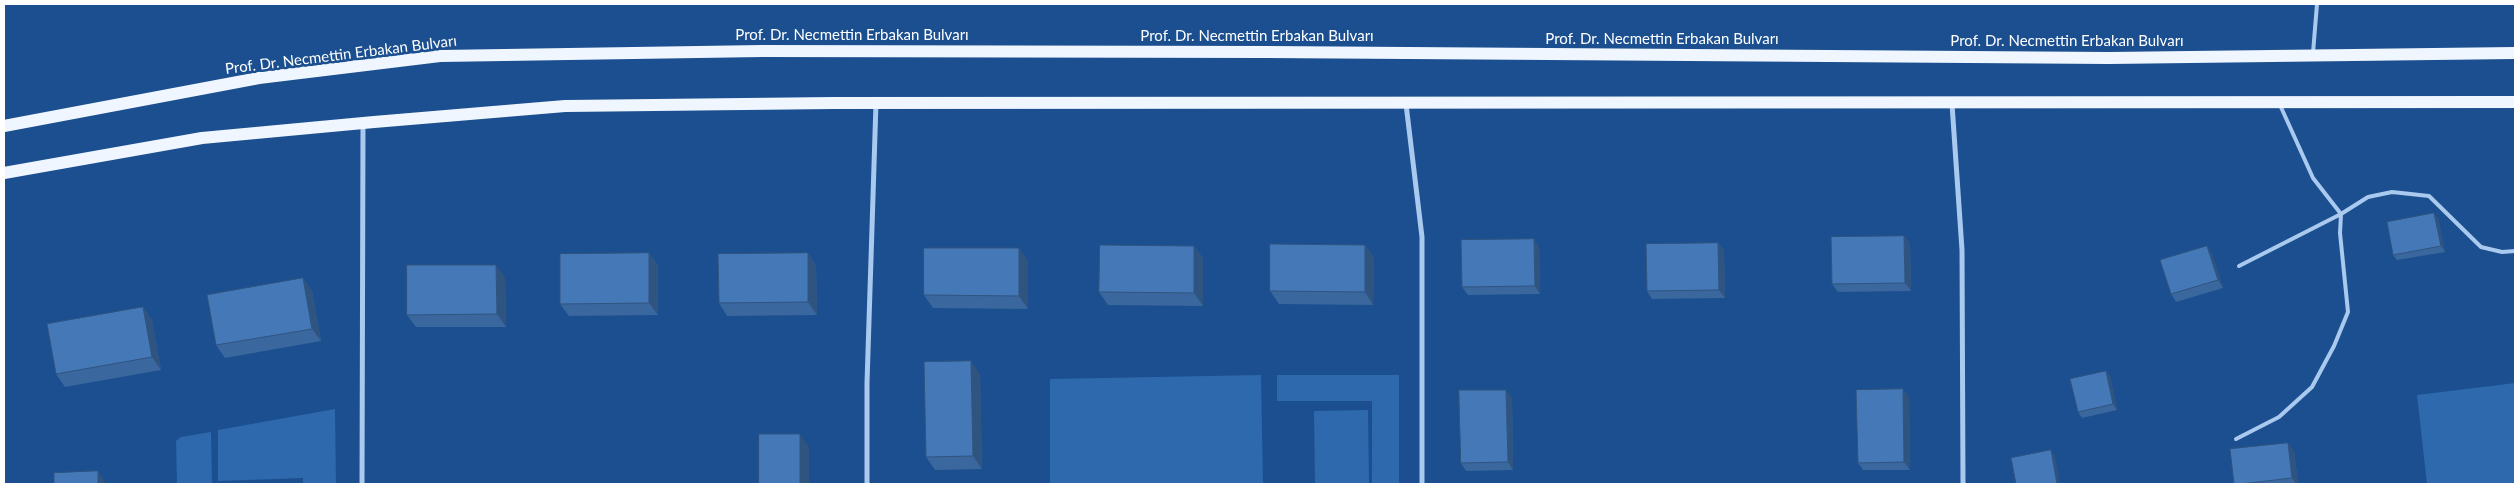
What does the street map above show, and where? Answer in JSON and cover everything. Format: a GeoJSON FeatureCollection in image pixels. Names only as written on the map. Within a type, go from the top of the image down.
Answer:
{"type":"FeatureCollection","features":[{"type":"Feature","properties":{"kind":"main road","name":"Prof. Dr. Necmettin Erbakan Bulvarı"},"geometry":{"type":"LineString","coordinates":[[4,126],[259,78],[440,56],[762,51],[1267,52],[2109,58],[2515,53]]}},
{"type":"Feature","properties":{"kind":"main road"},"geometry":{"type":"LineString","coordinates":[[4,173],[202,138],[565,106],[876,103],[2515,102]]}},
{"type":"Feature","properties":{"kind":"street"},"geometry":{"type":"LineString","coordinates":[[867,484],[867,383],[876,103]]}},
{"type":"Feature","properties":{"kind":"street"},"geometry":{"type":"LineString","coordinates":[[1952,103],[1962,250],[1963,484]]}},
{"type":"Feature","properties":{"kind":"street"},"geometry":{"type":"LineString","coordinates":[[1406,104],[1422,237],[1422,484]]}},
{"type":"Feature","properties":{"kind":"street"},"geometry":{"type":"LineString","coordinates":[[362,484],[363,123]]}},
{"type":"Feature","properties":{"kind":"lane"},"geometry":{"type":"LineString","coordinates":[[2312,55],[2317,4]]}},
{"type":"Feature","properties":{"kind":"lane"},"geometry":{"type":"LineString","coordinates":[[2236,439],[2279,417],[2312,387],[2334,346],[2348,312],[2340,234],[2341,214],[2313,178],[2279,102]]}},
{"type":"Feature","properties":{"kind":"lane"},"geometry":{"type":"LineString","coordinates":[[2239,266],[2341,214],[2368,197],[2392,192],[2429,196],[2481,247],[2502,252],[2515,251]]}},
{"type":"Feature","properties":{"kind":"shaded area"},"geometry":{"type":"Polygon","coordinates":[[[1261,375],[1263,484],[1050,484],[1050,379],[1261,375]]]}},
{"type":"Feature","properties":{"kind":"shaded area"},"geometry":{"type":"Polygon","coordinates":[[[1277,375],[1399,375],[1399,484],[1372,484],[1372,401],[1277,401],[1277,375]]]}},
{"type":"Feature","properties":{"kind":"shaded area"},"geometry":{"type":"Polygon","coordinates":[[[2515,383],[2515,484],[2427,484],[2417,395],[2515,383]]]}},
{"type":"Feature","properties":{"kind":"shaded area"},"geometry":{"type":"Polygon","coordinates":[[[335,409],[336,484],[303,484],[303,478],[218,481],[218,430],[335,409]]]}},
{"type":"Feature","properties":{"kind":"shaded area"},"geometry":{"type":"Polygon","coordinates":[[[1368,410],[1369,484],[1315,484],[1314,411],[1368,410]]]}},
{"type":"Feature","properties":{"kind":"shaded area"},"geometry":{"type":"Polygon","coordinates":[[[211,432],[212,484],[177,484],[176,441],[181,437],[211,432]]]}},
{"type":"Feature","properties":{"kind":"building"},"geometry":{"type":"Polygon","coordinates":[[[2434,213],[2441,246],[2393,255],[2387,222],[2434,213]]]}},
{"type":"Feature","properties":{"kind":"building"},"geometry":{"type":"Polygon","coordinates":[[[1904,236],[1905,283],[1832,284],[1831,237],[1904,236]]]}},
{"type":"Feature","properties":{"kind":"building"},"geometry":{"type":"Polygon","coordinates":[[[1534,239],[1535,286],[1462,287],[1461,240],[1534,239]]]}},
{"type":"Feature","properties":{"kind":"building"},"geometry":{"type":"Polygon","coordinates":[[[1718,243],[1719,290],[1647,291],[1646,244],[1718,243]]]}},
{"type":"Feature","properties":{"kind":"building"},"geometry":{"type":"Polygon","coordinates":[[[1270,244],[1365,245],[1365,292],[1270,291],[1270,244]]]}},
{"type":"Feature","properties":{"kind":"building"},"geometry":{"type":"Polygon","coordinates":[[[1100,245],[1194,246],[1194,293],[1099,292],[1100,245]]]}},
{"type":"Feature","properties":{"kind":"building"},"geometry":{"type":"Polygon","coordinates":[[[2207,246],[2218,280],[2171,294],[2160,260],[2207,246]]]}},
{"type":"Feature","properties":{"kind":"building"},"geometry":{"type":"Polygon","coordinates":[[[924,248],[1019,248],[1019,296],[924,295],[924,248]]]}},
{"type":"Feature","properties":{"kind":"building"},"geometry":{"type":"Polygon","coordinates":[[[649,253],[649,303],[560,304],[560,254],[649,253]]]}},
{"type":"Feature","properties":{"kind":"building"},"geometry":{"type":"Polygon","coordinates":[[[808,253],[808,302],[719,303],[718,254],[808,253]]]}},
{"type":"Feature","properties":{"kind":"building"},"geometry":{"type":"Polygon","coordinates":[[[407,265],[496,265],[497,314],[407,315],[407,265]]]}},
{"type":"Feature","properties":{"kind":"building"},"geometry":{"type":"Polygon","coordinates":[[[303,278],[312,329],[216,345],[207,295],[303,278]]]}},
{"type":"Feature","properties":{"kind":"building"},"geometry":{"type":"Polygon","coordinates":[[[143,307],[152,357],[56,374],[47,324],[143,307]]]}},
{"type":"Feature","properties":{"kind":"building"},"geometry":{"type":"Polygon","coordinates":[[[971,361],[973,456],[926,457],[924,362],[971,361]]]}},
{"type":"Feature","properties":{"kind":"building"},"geometry":{"type":"Polygon","coordinates":[[[2106,371],[2113,404],[2078,412],[2070,379],[2106,371]]]}},
{"type":"Feature","properties":{"kind":"building"},"geometry":{"type":"Polygon","coordinates":[[[1903,389],[1904,462],[1858,463],[1856,390],[1903,389]]]}},
{"type":"Feature","properties":{"kind":"building"},"geometry":{"type":"Polygon","coordinates":[[[1459,390],[1506,390],[1508,462],[1461,463],[1459,390]]]}},
{"type":"Feature","properties":{"kind":"building"},"geometry":{"type":"Polygon","coordinates":[[[759,434],[800,434],[800,484],[759,484],[759,434]]]}},
{"type":"Feature","properties":{"kind":"building"},"geometry":{"type":"Polygon","coordinates":[[[2288,443],[2292,478],[2234,484],[2230,449],[2288,443]]]}},
{"type":"Feature","properties":{"kind":"building"},"geometry":{"type":"Polygon","coordinates":[[[2051,450],[2057,484],[2016,484],[2011,458],[2051,450]]]}},
{"type":"Feature","properties":{"kind":"building"},"geometry":{"type":"Polygon","coordinates":[[[98,471],[98,484],[54,484],[54,473],[98,471]]]}}]}
